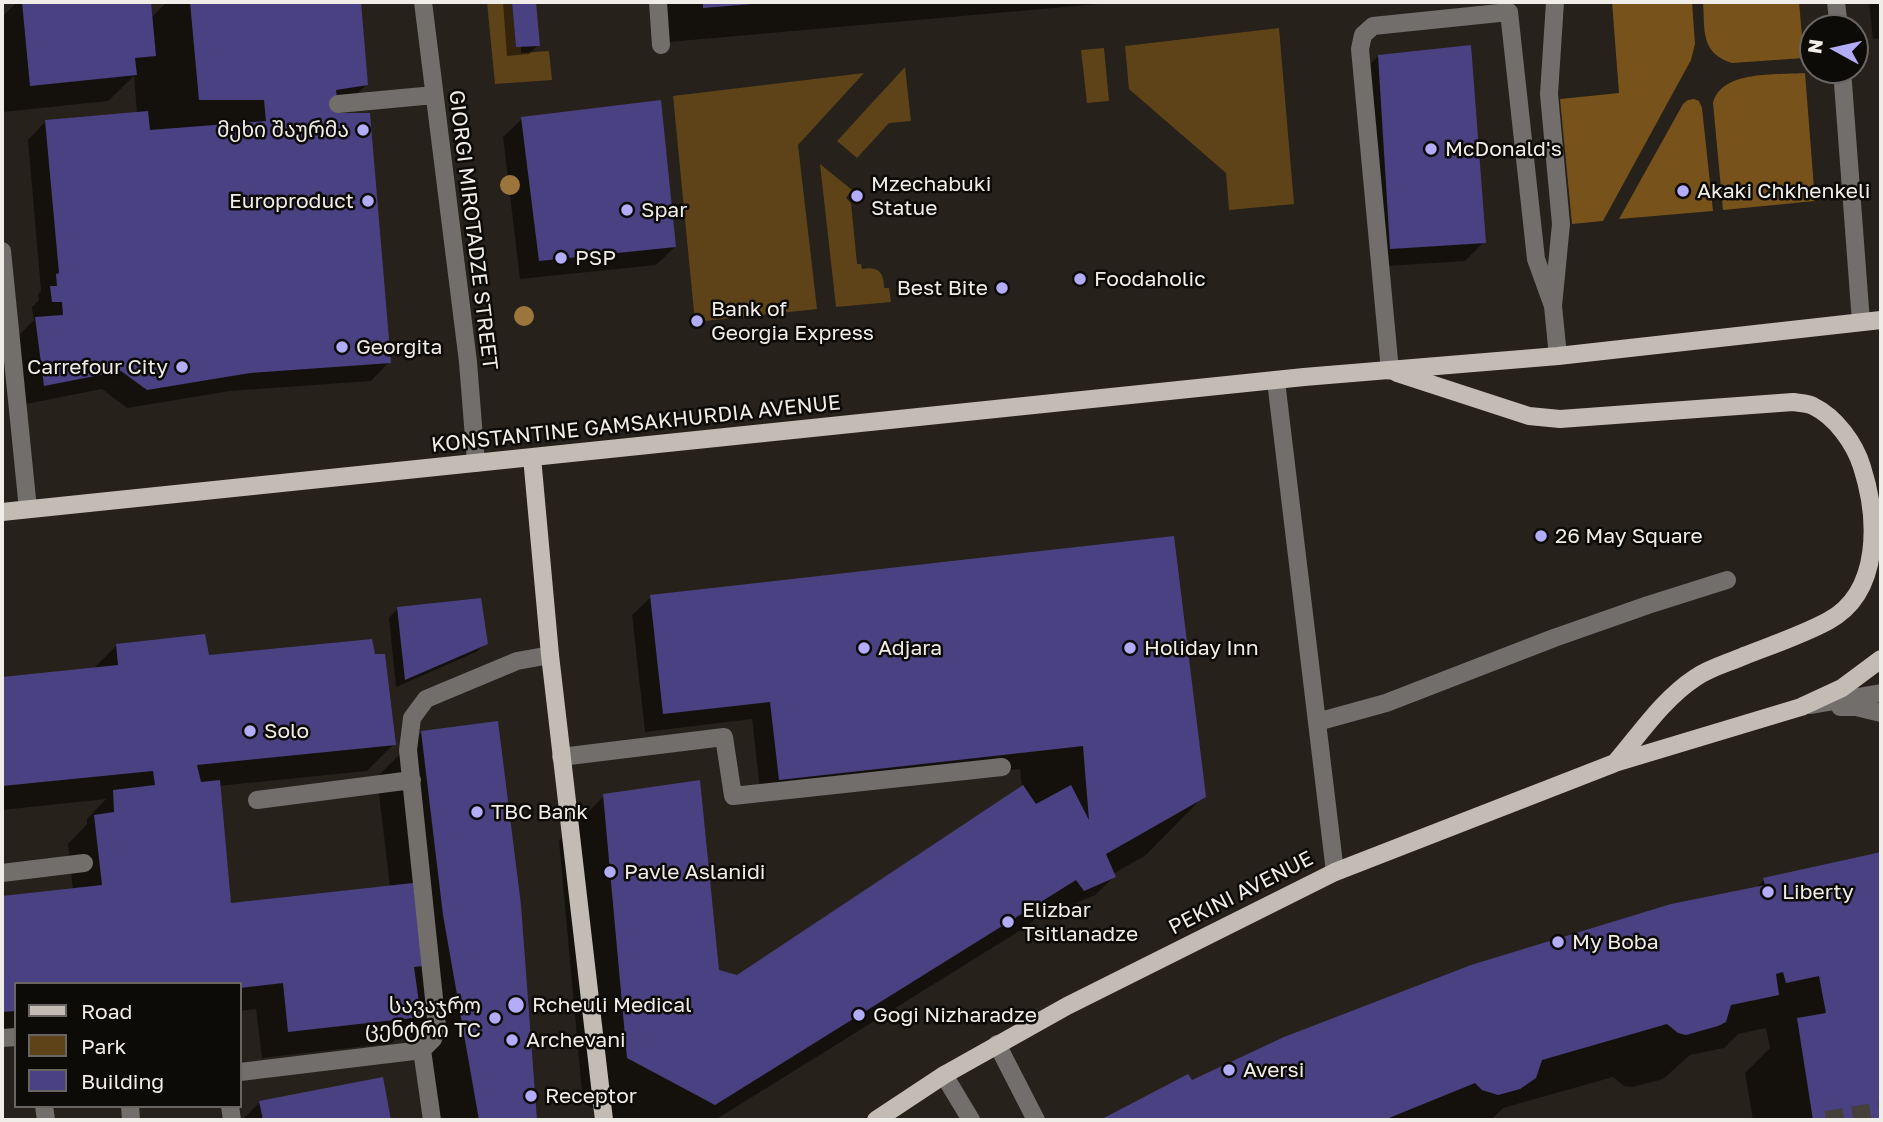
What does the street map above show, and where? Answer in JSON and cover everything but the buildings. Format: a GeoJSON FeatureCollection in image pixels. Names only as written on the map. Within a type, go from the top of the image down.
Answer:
{"type":"FeatureCollection","features":[{"type":"Feature","properties":{"kind":"main road"},"geometry":{"type":"LineString","coordinates":[[1276,381],[1558,356],[1881,320]]}},
{"type":"Feature","properties":{"kind":"main road"},"geometry":{"type":"LineString","coordinates":[[1390,371],[1529,416],[1560,419],[1793,402],[1812,405],[1832,419],[1846,435],[1862,464],[1871,500],[1872,525],[1869,567],[1851,603],[1829,621],[1697,676],[1674,694],[1615,763]]}},
{"type":"Feature","properties":{"kind":"main road","name":"KONSTANTINE GAMSAKHURDIA AVENUE"},"geometry":{"type":"LineString","coordinates":[[2,512],[1276,381]]}},
{"type":"Feature","properties":{"kind":"main road"},"geometry":{"type":"LineString","coordinates":[[532,457],[561,757],[604,1120]]}},
{"type":"Feature","properties":{"kind":"main road"},"geometry":{"type":"LineString","coordinates":[[1335,872],[1615,763],[1801,707],[1842,688],[1881,659]]}},
{"type":"Feature","properties":{"kind":"main road","name":"PEKINI AVENUE"},"geometry":{"type":"LineString","coordinates":[[876,1120],[944,1074],[996,1044],[1335,872]]}},
{"type":"Feature","properties":{"kind":"street","name":"GIORGI MIROTADZE STREET"},"geometry":{"type":"LineString","coordinates":[[423,2],[468,362],[476,463]]}},
{"type":"Feature","properties":{"kind":"street"},"geometry":{"type":"LineString","coordinates":[[658,2],[661,45]]}},
{"type":"Feature","properties":{"kind":"street"},"geometry":{"type":"LineString","coordinates":[[1555,2],[1549,94],[1561,224],[1553,306],[1558,356]]}},
{"type":"Feature","properties":{"kind":"street"},"geometry":{"type":"LineString","coordinates":[[1390,371],[1360,49],[1363,35],[1373,26],[1509,12],[1536,259],[1553,306]]}},
{"type":"Feature","properties":{"kind":"street"},"geometry":{"type":"LineString","coordinates":[[1843,84],[1861,322]]}},
{"type":"Feature","properties":{"kind":"street"},"geometry":{"type":"LineString","coordinates":[[338,104],[433,95]]}},
{"type":"Feature","properties":{"kind":"street"},"geometry":{"type":"LineString","coordinates":[[2,251],[28,509]]}},
{"type":"Feature","properties":{"kind":"street"},"geometry":{"type":"LineString","coordinates":[[1276,381],[1335,872]]}},
{"type":"Feature","properties":{"kind":"street"},"geometry":{"type":"LineString","coordinates":[[1317,722],[1387,703],[1566,634],[1727,580]]}},
{"type":"Feature","properties":{"kind":"street"},"geometry":{"type":"LineString","coordinates":[[242,1072],[422,1050],[433,1039],[437,1027],[408,750],[412,718],[426,699],[517,662],[550,655]]}},
{"type":"Feature","properties":{"kind":"street"},"geometry":{"type":"LineString","coordinates":[[1801,707],[1881,692]]}},
{"type":"Feature","properties":{"kind":"street"},"geometry":{"type":"LineString","coordinates":[[1801,707],[1856,707],[1881,713]]}},
{"type":"Feature","properties":{"kind":"street"},"geometry":{"type":"LineString","coordinates":[[561,757],[724,737],[733,796],[1002,767]]}},
{"type":"Feature","properties":{"kind":"street"},"geometry":{"type":"LineString","coordinates":[[257,800],[412,780]]}},
{"type":"Feature","properties":{"kind":"street"},"geometry":{"type":"LineString","coordinates":[[2,873],[84,863]]}},
{"type":"Feature","properties":{"kind":"street"},"geometry":{"type":"LineString","coordinates":[[996,1044],[1036,1120]]}},
{"type":"Feature","properties":{"kind":"street"},"geometry":{"type":"LineString","coordinates":[[422,1050],[432,1120]]}},
{"type":"Feature","properties":{"kind":"street"},"geometry":{"type":"LineString","coordinates":[[944,1074],[971,1120]]}},
{"type":"Feature","properties":{"kind":"green space"},"geometry":{"type":"Polygon","coordinates":[[[487,2],[512,2],[516,47],[521,47],[521,53],[549,51],[552,80],[495,84],[487,2]]]}},
{"type":"Feature","properties":{"kind":"green space"},"geometry":{"type":"Polygon","coordinates":[[[1279,28],[1294,204],[1229,210],[1226,173],[1129,89],[1125,46],[1279,28]]]}},
{"type":"Feature","properties":{"kind":"green space"},"geometry":{"type":"Polygon","coordinates":[[[1104,48],[1109,101],[1087,103],[1081,50],[1104,48]]]}},
{"type":"Feature","properties":{"kind":"green space"},"geometry":{"type":"Polygon","coordinates":[[[905,67],[911,121],[889,123],[857,158],[837,141],[905,67]]]}},
{"type":"Feature","properties":{"kind":"green space"},"geometry":{"type":"Polygon","coordinates":[[[864,73],[798,145],[817,309],[695,322],[673,96],[864,73]]]}},
{"type":"Feature","properties":{"kind":"green space"},"geometry":{"type":"Polygon","coordinates":[[[820,164],[852,190],[846,198],[851,203],[857,264],[861,264],[862,269],[879,272],[884,288],[889,288],[891,302],[836,307],[820,164]]]}},
{"type":"Feature","properties":{"kind":"shaded area"},"geometry":{"type":"Polygon","coordinates":[[[1612,2],[1692,2],[1695,44],[1691,60],[1603,221],[1572,224],[1560,99],[1619,93],[1612,2]]]}},
{"type":"Feature","properties":{"kind":"shaded area"},"geometry":{"type":"Polygon","coordinates":[[[1703,2],[1799,2],[1799,58],[1732,63],[1714,53],[1709,47],[1703,2]]]}},
{"type":"Feature","properties":{"kind":"shaded area"},"geometry":{"type":"Polygon","coordinates":[[[1799,73],[1799,84],[1806,84],[1815,201],[1723,210],[1713,103],[1718,92],[1727,85],[1751,76],[1799,73]]]}},
{"type":"Feature","properties":{"kind":"shaded area"},"geometry":{"type":"Polygon","coordinates":[[[1694,99],[1699,101],[1702,108],[1713,211],[1619,219],[1683,104],[1694,99]]]}},
{"type":"Feature","properties":{"kind":"tunnel"},"geometry":{"type":"LineString","coordinates":[[1826,1120],[1881,1111]]}},
{"type":"Feature","properties":{"kind":"place","name":"მეხი შაურმა"},"geometry":{"type":"Point","coordinates":[363,130]}},
{"type":"Feature","properties":{"kind":"place","name":"McDonald's"},"geometry":{"type":"Point","coordinates":[1431,149]}},
{"type":"Feature","properties":{"kind":"place","name":"Akaki Chkhenkeli"},"geometry":{"type":"Point","coordinates":[1683,191]}},
{"type":"Feature","properties":{"kind":"place","name":"Mzechabuki Statue"},"geometry":{"type":"Point","coordinates":[857,196]}},
{"type":"Feature","properties":{"kind":"place","name":"Europroduct"},"geometry":{"type":"Point","coordinates":[368,201]}},
{"type":"Feature","properties":{"kind":"place","name":"Spar"},"geometry":{"type":"Point","coordinates":[627,210]}},
{"type":"Feature","properties":{"kind":"place","name":"PSP"},"geometry":{"type":"Point","coordinates":[561,258]}},
{"type":"Feature","properties":{"kind":"place","name":"Foodaholic"},"geometry":{"type":"Point","coordinates":[1080,279]}},
{"type":"Feature","properties":{"kind":"place","name":"Best Bite"},"geometry":{"type":"Point","coordinates":[1002,288]}},
{"type":"Feature","properties":{"kind":"place","name":"Bank of Georgia Express"},"geometry":{"type":"Point","coordinates":[697,321]}},
{"type":"Feature","properties":{"kind":"place","name":"Georgita"},"geometry":{"type":"Point","coordinates":[342,347]}},
{"type":"Feature","properties":{"kind":"place","name":"Carrefour City"},"geometry":{"type":"Point","coordinates":[182,367]}},
{"type":"Feature","properties":{"kind":"place","name":"26 May Square"},"geometry":{"type":"Point","coordinates":[1541,536]}},
{"type":"Feature","properties":{"kind":"place","name":"Adjara"},"geometry":{"type":"Point","coordinates":[864,648]}},
{"type":"Feature","properties":{"kind":"place","name":"Holiday Inn"},"geometry":{"type":"Point","coordinates":[1130,648]}},
{"type":"Feature","properties":{"kind":"place","name":"Solo"},"geometry":{"type":"Point","coordinates":[250,731]}},
{"type":"Feature","properties":{"kind":"place","name":"TBC Bank"},"geometry":{"type":"Point","coordinates":[477,812]}},
{"type":"Feature","properties":{"kind":"place","name":"Pavle Aslanidi"},"geometry":{"type":"Point","coordinates":[610,872]}},
{"type":"Feature","properties":{"kind":"place","name":"Liberty"},"geometry":{"type":"Point","coordinates":[1768,892]}},
{"type":"Feature","properties":{"kind":"place","name":"Elizbar Tsitlanadze"},"geometry":{"type":"Point","coordinates":[1008,922]}},
{"type":"Feature","properties":{"kind":"place","name":"My Boba"},"geometry":{"type":"Point","coordinates":[1558,942]}},
{"type":"Feature","properties":{"kind":"place","name":"Rcheuli Medical"},"geometry":{"type":"Point","coordinates":[516,1005]}},
{"type":"Feature","properties":{"kind":"place","name":"Gogi Nizharadze"},"geometry":{"type":"Point","coordinates":[859,1015]}},
{"type":"Feature","properties":{"kind":"place","name":"სავაჯრო ცენტრი TC"},"geometry":{"type":"Point","coordinates":[495,1018]}},
{"type":"Feature","properties":{"kind":"place","name":"Archevani"},"geometry":{"type":"Point","coordinates":[512,1040]}},
{"type":"Feature","properties":{"kind":"place","name":"Aversi"},"geometry":{"type":"Point","coordinates":[1229,1070]}},
{"type":"Feature","properties":{"kind":"place","name":"Receptor"},"geometry":{"type":"Point","coordinates":[531,1096]}}]}
